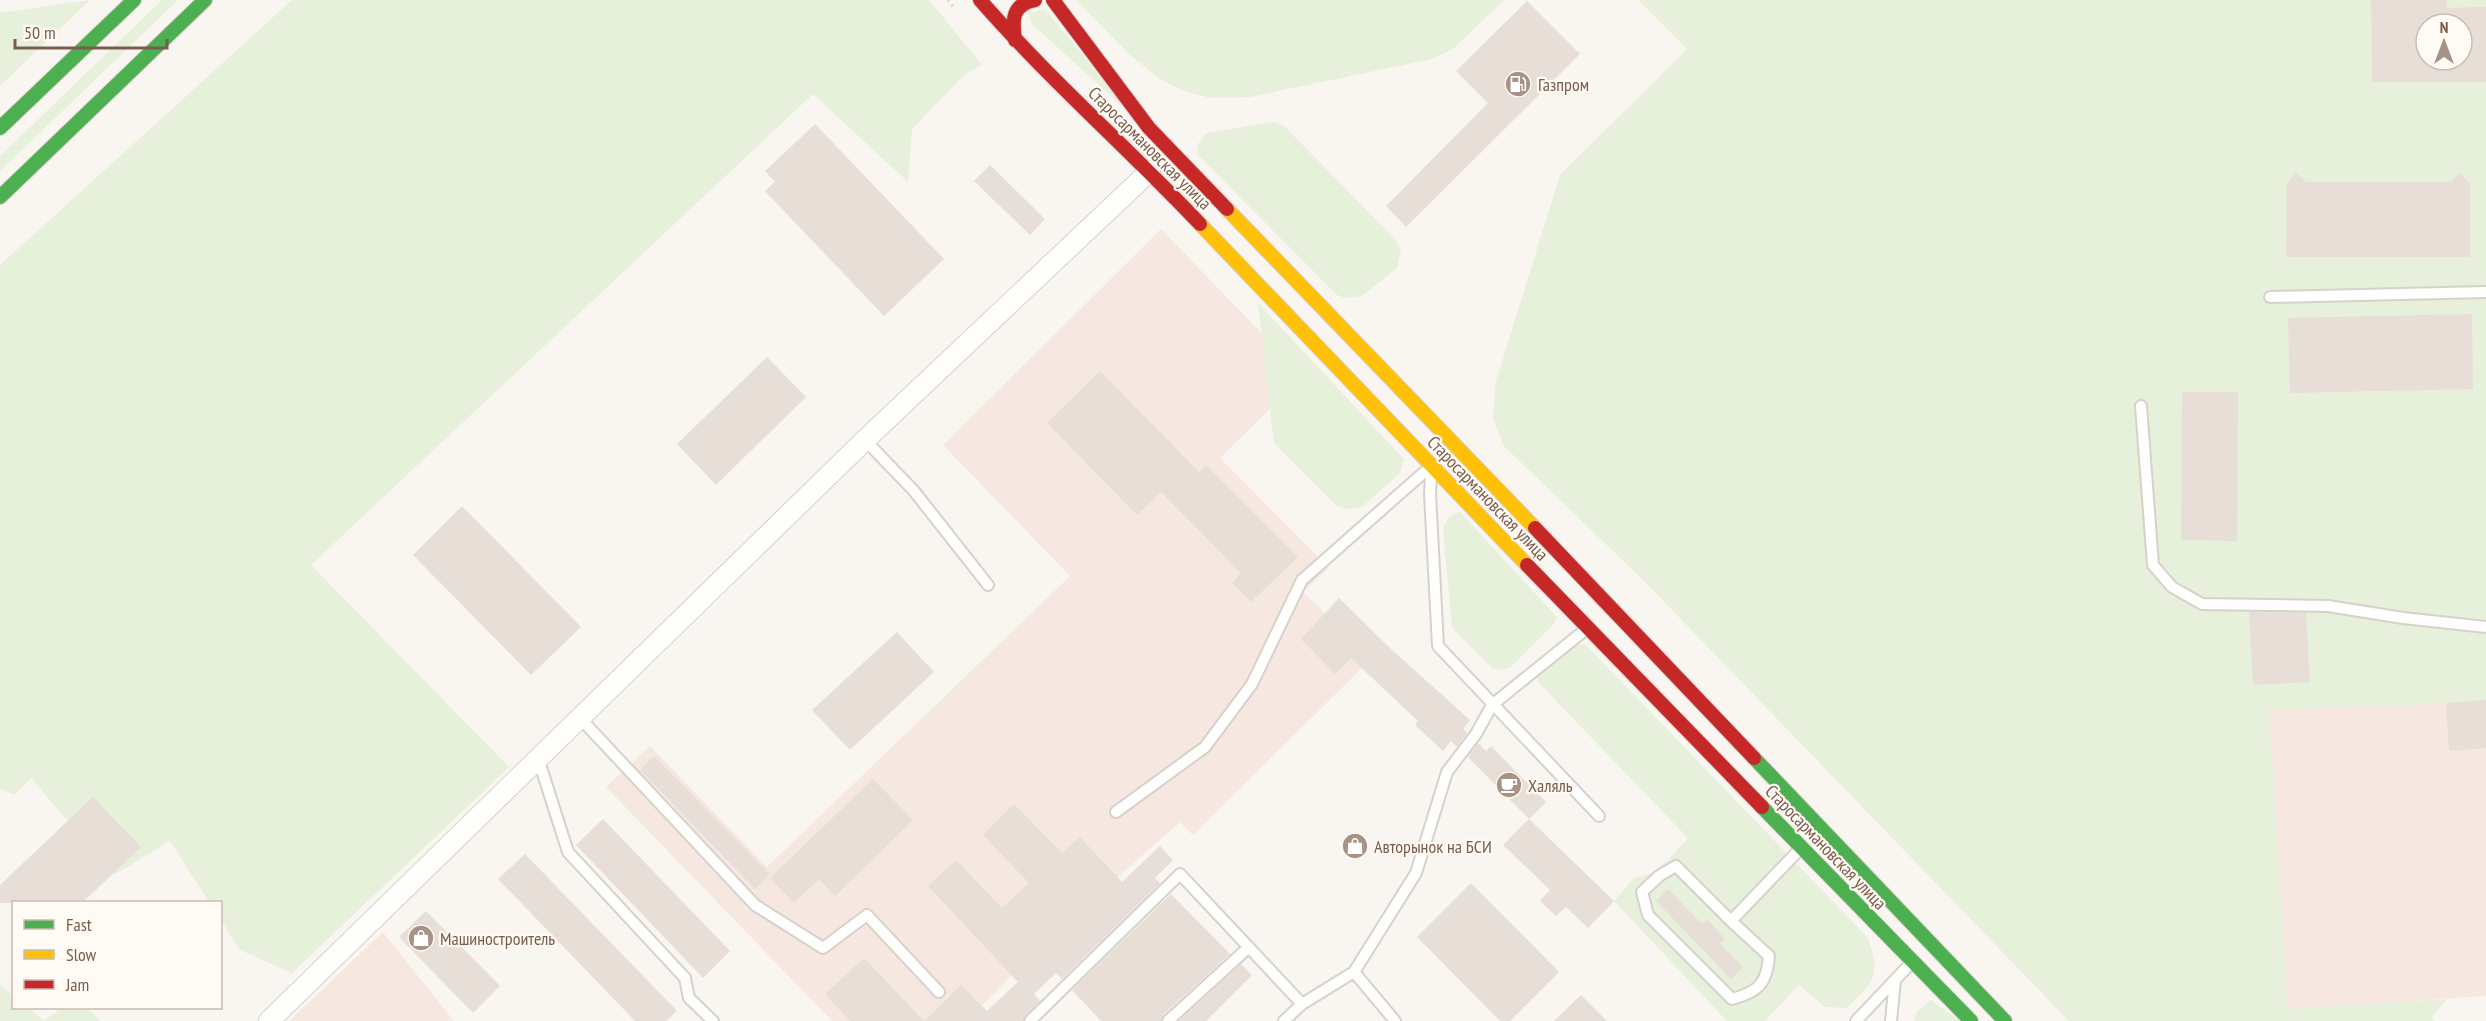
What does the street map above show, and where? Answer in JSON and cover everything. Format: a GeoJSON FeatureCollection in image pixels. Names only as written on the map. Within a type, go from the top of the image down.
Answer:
{"type":"FeatureCollection","features":[{"type":"Feature","properties":{"kind":"main road"},"geometry":{"type":"LineString","coordinates":[[0,128],[134,0]]}},
{"type":"Feature","properties":{"kind":"main road"},"geometry":{"type":"LineString","coordinates":[[0,197],[205,0]]}},
{"type":"Feature","properties":{"kind":"main road","name":"Старосармановская улица"},"geometry":{"type":"LineString","coordinates":[[980,0],[1015,40],[1150,171],[1587,627],[1971,1021]]}},
{"type":"Feature","properties":{"kind":"main road"},"geometry":{"type":"LineString","coordinates":[[1015,40],[1011,22],[1018,5],[1027,0],[1035,0]]}},
{"type":"Feature","properties":{"kind":"main road"},"geometry":{"type":"LineString","coordinates":[[1041,0],[1054,1]]}},
{"type":"Feature","properties":{"kind":"main road","name":"Старосармановская улица"},"geometry":{"type":"LineString","coordinates":[[1054,1],[1149,128],[1470,460],[2005,1021]]}},
{"type":"Feature","properties":{"kind":"street"},"geometry":{"type":"LineString","coordinates":[[269,1021],[865,440],[1150,171]]}},
{"type":"Feature","properties":{"kind":"lane"},"geometry":{"type":"LineString","coordinates":[[2270,297],[2486,292]]}},
{"type":"Feature","properties":{"kind":"lane"},"geometry":{"type":"LineString","coordinates":[[2141,406],[2153,565],[2172,586],[2202,604],[2328,606],[2403,618],[2486,627]]}},
{"type":"Feature","properties":{"kind":"lane"},"geometry":{"type":"LineString","coordinates":[[865,440],[914,491],[988,585]]}},
{"type":"Feature","properties":{"kind":"lane"},"geometry":{"type":"LineString","coordinates":[[1432,465],[1430,494],[1438,646],[1599,816]]}},
{"type":"Feature","properties":{"kind":"lane"},"geometry":{"type":"LineString","coordinates":[[1116,812],[1205,747],[1252,684],[1302,580],[1432,465]]}},
{"type":"Feature","properties":{"kind":"lane"},"geometry":{"type":"LineString","coordinates":[[1284,1021],[1302,1004],[1354,972],[1416,873],[1447,772],[1476,734],[1492,705],[1587,627]]}},
{"type":"Feature","properties":{"kind":"lane"},"geometry":{"type":"LineString","coordinates":[[580,718],[755,905],[823,948],[867,915],[939,992]]}},
{"type":"Feature","properties":{"kind":"lane"},"geometry":{"type":"LineString","coordinates":[[538,758],[568,852],[685,978],[689,998],[713,1021]]}},
{"type":"Feature","properties":{"kind":"lane"},"geometry":{"type":"LineString","coordinates":[[1731,921],[1802,847]]}},
{"type":"Feature","properties":{"kind":"lane"},"geometry":{"type":"LineString","coordinates":[[1676,866],[1731,921],[1769,956],[1768,973],[1753,993],[1732,999],[1648,915],[1642,892],[1659,876],[1676,866]]}},
{"type":"Feature","properties":{"kind":"lane"},"geometry":{"type":"LineString","coordinates":[[1030,1021],[1180,874],[1302,1004]]}},
{"type":"Feature","properties":{"kind":"lane"},"geometry":{"type":"LineString","coordinates":[[1168,1021],[1249,947]]}},
{"type":"Feature","properties":{"kind":"lane"},"geometry":{"type":"LineString","coordinates":[[1856,1021],[1913,961]]}},
{"type":"Feature","properties":{"kind":"lane"},"geometry":{"type":"LineString","coordinates":[[1354,972],[1395,1021]]}},
{"type":"Feature","properties":{"kind":"lane"},"geometry":{"type":"LineString","coordinates":[[1891,1021],[1896,980]]}},
{"type":"Feature","properties":{"kind":"shaded area"},"geometry":{"type":"Polygon","coordinates":[[[1161,229],[1272,344],[1278,401],[1220,458],[1329,568],[1303,592],[1372,658],[1193,835],[1180,822],[1043,943],[967,1021],[832,1021],[606,787],[650,746],[767,867],[1070,576],[943,445],[1161,229]]]}},
{"type":"Feature","properties":{"kind":"shaded area"},"geometry":{"type":"Polygon","coordinates":[[[2486,700],[2486,996],[2287,1009],[2269,710],[2486,700]]]}},
{"type":"Feature","properties":{"kind":"shaded area"},"geometry":{"type":"Polygon","coordinates":[[[383,932],[454,1021],[289,1021],[383,932]]]}},
{"type":"Feature","properties":{"kind":"green space"},"geometry":{"type":"Polygon","coordinates":[[[90,0],[0,86],[0,13],[90,0]]]}},
{"type":"Feature","properties":{"kind":"green space"},"geometry":{"type":"Polygon","coordinates":[[[162,0],[178,0],[0,171],[0,156],[162,0]]]}},
{"type":"Feature","properties":{"kind":"green space"},"geometry":{"type":"Polygon","coordinates":[[[292,0],[929,0],[982,65],[965,74],[912,129],[908,182],[813,94],[311,565],[509,767],[292,973],[240,950],[222,922],[222,901],[208,901],[170,841],[114,875],[31,778],[14,795],[0,788],[0,265],[292,0]]]}},
{"type":"Feature","properties":{"kind":"green space"},"geometry":{"type":"Polygon","coordinates":[[[1076,0],[1504,0],[1454,48],[1432,59],[1250,97],[1210,98],[1182,90],[1160,79],[1130,55],[1076,0]]]}},
{"type":"Feature","properties":{"kind":"green space"},"geometry":{"type":"Polygon","coordinates":[[[1638,0],[2486,0],[2486,702],[2269,710],[2288,1009],[2447,999],[2432,1017],[2435,1021],[2069,1021],[1644,581],[1503,445],[1493,418],[1496,381],[1560,175],[1687,49],[1638,0]]]}},
{"type":"Feature","properties":{"kind":"green space"},"geometry":{"type":"Polygon","coordinates":[[[1045,9],[1133,116],[1032,24],[1029,13],[1045,9]]]}},
{"type":"Feature","properties":{"kind":"green space"},"geometry":{"type":"Polygon","coordinates":[[[1272,122],[1283,125],[1396,240],[1401,250],[1397,268],[1362,296],[1345,298],[1337,295],[1197,154],[1200,142],[1208,133],[1272,122]]]}},
{"type":"Feature","properties":{"kind":"green space"},"geometry":{"type":"Polygon","coordinates":[[[1258,303],[1404,459],[1400,473],[1362,507],[1347,509],[1338,507],[1274,443],[1258,303]]]}},
{"type":"Feature","properties":{"kind":"green space"},"geometry":{"type":"Polygon","coordinates":[[[1459,511],[1557,617],[1553,625],[1511,667],[1500,670],[1492,668],[1452,628],[1443,528],[1449,517],[1459,511]]]}},
{"type":"Feature","properties":{"kind":"green space"},"geometry":{"type":"Polygon","coordinates":[[[1585,644],[1868,938],[1874,962],[1872,978],[1864,991],[1847,1008],[1825,1007],[1799,985],[1765,1021],[1727,1021],[1614,901],[1634,878],[1650,874],[1668,860],[1688,838],[1538,682],[1538,675],[1572,646],[1585,644]]]}},
{"type":"Feature","properties":{"kind":"green space"},"geometry":{"type":"Polygon","coordinates":[[[0,984],[12,995],[12,1009],[29,1009],[44,1021],[0,1021],[0,984]]]}},
{"type":"Feature","properties":{"kind":"green space"},"geometry":{"type":"Polygon","coordinates":[[[1931,1000],[1960,1021],[1914,1021],[1917,1012],[1931,1000]]]}},
{"type":"Feature","properties":{"kind":"green space"},"geometry":{"type":"Polygon","coordinates":[[[61,1009],[89,1009],[100,1021],[44,1021],[61,1009]]]}},
{"type":"Feature","properties":{"kind":"building"},"geometry":{"type":"Polygon","coordinates":[[[2371,0],[2446,0],[2447,8],[2486,7],[2486,82],[2372,82],[2371,0]]]}},
{"type":"Feature","properties":{"kind":"building"},"geometry":{"type":"Polygon","coordinates":[[[1527,1],[1580,54],[1406,227],[1386,206],[1488,103],[1456,71],[1527,1]]]}},
{"type":"Feature","properties":{"kind":"building"},"geometry":{"type":"Polygon","coordinates":[[[815,124],[944,259],[884,316],[765,191],[775,182],[765,171],[815,124]]]}},
{"type":"Feature","properties":{"kind":"building"},"geometry":{"type":"Polygon","coordinates":[[[990,165],[1045,219],[1030,235],[974,181],[990,165]]]}},
{"type":"Feature","properties":{"kind":"building"},"geometry":{"type":"Polygon","coordinates":[[[2296,173],[2306,182],[2451,182],[2460,173],[2470,184],[2470,257],[2286,257],[2287,183],[2296,173]]]}},
{"type":"Feature","properties":{"kind":"building"},"geometry":{"type":"Polygon","coordinates":[[[2472,314],[2473,389],[2290,393],[2288,318],[2472,314]]]}},
{"type":"Feature","properties":{"kind":"building"},"geometry":{"type":"Polygon","coordinates":[[[767,357],[806,397],[716,485],[677,444],[767,357]]]}},
{"type":"Feature","properties":{"kind":"building"},"geometry":{"type":"Polygon","coordinates":[[[1100,371],[1199,472],[1206,465],[1298,557],[1251,602],[1232,583],[1241,573],[1161,492],[1137,515],[1047,423],[1100,371]]]}},
{"type":"Feature","properties":{"kind":"building"},"geometry":{"type":"Polygon","coordinates":[[[2182,392],[2238,392],[2237,541],[2181,540],[2182,392]]]}},
{"type":"Feature","properties":{"kind":"building"},"geometry":{"type":"Polygon","coordinates":[[[462,506],[581,627],[531,675],[413,555],[462,506]]]}},
{"type":"Feature","properties":{"kind":"building"},"geometry":{"type":"Polygon","coordinates":[[[1339,598],[1392,650],[1470,720],[1463,729],[1467,733],[1457,747],[1451,741],[1443,751],[1415,725],[1418,721],[1351,658],[1335,674],[1301,639],[1339,598]]]}},
{"type":"Feature","properties":{"kind":"building"},"geometry":{"type":"Polygon","coordinates":[[[2249,612],[2306,613],[2310,682],[2253,685],[2249,612]]]}},
{"type":"Feature","properties":{"kind":"building"},"geometry":{"type":"Polygon","coordinates":[[[897,632],[934,672],[850,750],[812,710],[897,632]]]}},
{"type":"Feature","properties":{"kind":"building"},"geometry":{"type":"Polygon","coordinates":[[[2486,700],[2486,748],[2449,751],[2446,703],[2486,700]]]}},
{"type":"Feature","properties":{"kind":"building"},"geometry":{"type":"Polygon","coordinates":[[[1478,743],[1486,751],[1491,746],[1546,802],[1529,819],[1468,757],[1478,743]]]}},
{"type":"Feature","properties":{"kind":"building"},"geometry":{"type":"Polygon","coordinates":[[[654,756],[770,874],[755,889],[640,770],[654,756]]]}},
{"type":"Feature","properties":{"kind":"building"},"geometry":{"type":"Polygon","coordinates":[[[873,779],[913,820],[835,896],[819,879],[794,903],[770,878],[873,779]]]}},
{"type":"Feature","properties":{"kind":"building"},"geometry":{"type":"Polygon","coordinates":[[[93,797],[141,847],[84,901],[0,903],[0,885],[93,797]]]}},
{"type":"Feature","properties":{"kind":"building"},"geometry":{"type":"Polygon","coordinates":[[[1014,804],[1062,853],[1080,837],[1122,882],[1160,846],[1173,860],[1155,878],[1160,883],[1062,979],[1056,973],[1034,994],[1040,1001],[1023,1021],[925,1021],[961,985],[987,1011],[1018,982],[928,886],[956,860],[1002,908],[1029,883],[983,835],[1014,804]]]}},
{"type":"Feature","properties":{"kind":"building"},"geometry":{"type":"Polygon","coordinates":[[[603,819],[730,951],[703,978],[576,845],[603,819]]]}},
{"type":"Feature","properties":{"kind":"building"},"geometry":{"type":"Polygon","coordinates":[[[1529,819],[1614,901],[1588,928],[1566,907],[1556,916],[1540,901],[1550,890],[1503,845],[1529,819]]]}},
{"type":"Feature","properties":{"kind":"building"},"geometry":{"type":"Polygon","coordinates":[[[525,854],[677,1011],[666,1021],[635,1021],[498,879],[525,854]]]}},
{"type":"Feature","properties":{"kind":"building"},"geometry":{"type":"Polygon","coordinates":[[[1471,883],[1559,972],[1510,1021],[1500,1021],[1417,937],[1471,883]]]}},
{"type":"Feature","properties":{"kind":"building"},"geometry":{"type":"Polygon","coordinates":[[[1668,889],[1702,924],[1707,919],[1725,939],[1720,944],[1743,967],[1731,979],[1656,901],[1668,889]]]}},
{"type":"Feature","properties":{"kind":"building"},"geometry":{"type":"Polygon","coordinates":[[[1171,894],[1230,954],[1163,1015],[1161,1021],[1101,1021],[1072,990],[1171,894]]]}},
{"type":"Feature","properties":{"kind":"building"},"geometry":{"type":"Polygon","coordinates":[[[426,911],[500,986],[473,1013],[399,937],[426,911]]]}},
{"type":"Feature","properties":{"kind":"building"},"geometry":{"type":"Polygon","coordinates":[[[864,958],[924,1021],[850,1021],[825,994],[864,958]]]}},
{"type":"Feature","properties":{"kind":"building"},"geometry":{"type":"Polygon","coordinates":[[[1241,964],[1252,975],[1206,1021],[1179,1021],[1241,964]]]}},
{"type":"Feature","properties":{"kind":"building"},"geometry":{"type":"Polygon","coordinates":[[[1581,995],[1607,1021],[1554,1021],[1581,995]]]}},
{"type":"Feature","properties":{"kind":"traffic: fast"},"geometry":{"type":"LineString","coordinates":[[0,128],[134,0]]}},
{"type":"Feature","properties":{"kind":"traffic: fast"},"geometry":{"type":"LineString","coordinates":[[0,197],[205,0]]}},
{"type":"Feature","properties":{"kind":"traffic: fast"},"geometry":{"type":"LineString","coordinates":[[1754,758],[2005,1021]]}},
{"type":"Feature","properties":{"kind":"traffic: fast"},"geometry":{"type":"LineString","coordinates":[[1762,807],[1971,1021]]}},
{"type":"Feature","properties":{"kind":"traffic: slow"},"geometry":{"type":"LineString","coordinates":[[1227,209],[1535,528]]}},
{"type":"Feature","properties":{"kind":"traffic: slow"},"geometry":{"type":"LineString","coordinates":[[1200,224],[1527,565]]}},
{"type":"Feature","properties":{"kind":"traffic: jam"},"geometry":{"type":"LineString","coordinates":[[980,0],[1033,58],[1200,224]]}},
{"type":"Feature","properties":{"kind":"traffic: jam"},"geometry":{"type":"LineString","coordinates":[[1015,40],[1015,14],[1022,5],[1035,0]]}},
{"type":"Feature","properties":{"kind":"traffic: jam"},"geometry":{"type":"LineString","coordinates":[[1053,0],[1149,128],[1227,209]]}},
{"type":"Feature","properties":{"kind":"traffic: jam"},"geometry":{"type":"LineString","coordinates":[[1535,528],[1754,758]]}},
{"type":"Feature","properties":{"kind":"traffic: jam"},"geometry":{"type":"LineString","coordinates":[[1527,565],[1762,807]]}},
{"type":"Feature","properties":{"kind":"place","name":"Газпром"},"geometry":{"type":"Point","coordinates":[1518,84]}},
{"type":"Feature","properties":{"kind":"place","name":"Халяль"},"geometry":{"type":"Point","coordinates":[1509,785]}},
{"type":"Feature","properties":{"kind":"place","name":"Авторынок на БСИ"},"geometry":{"type":"Point","coordinates":[1355,846]}},
{"type":"Feature","properties":{"kind":"place","name":"Машиностроитель"},"geometry":{"type":"Point","coordinates":[421,938]}}]}
